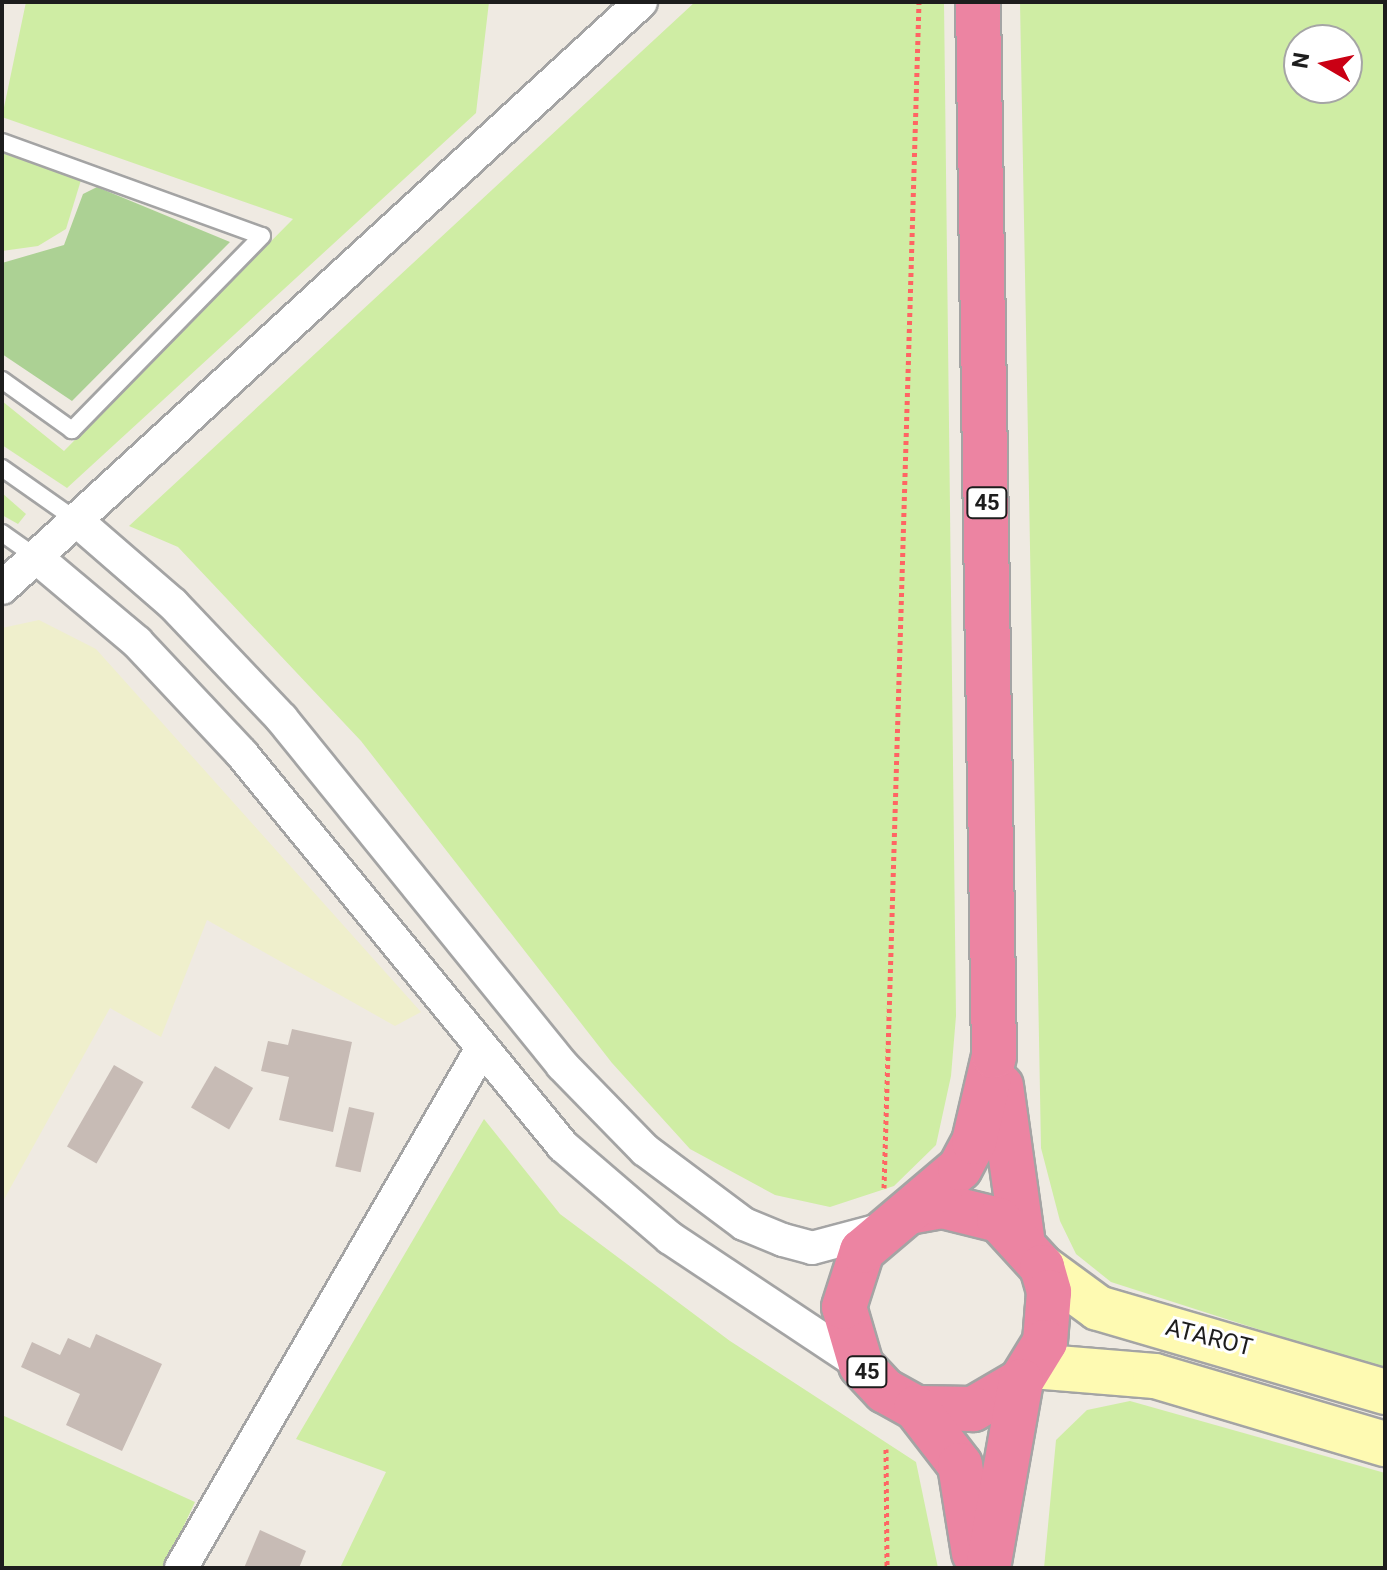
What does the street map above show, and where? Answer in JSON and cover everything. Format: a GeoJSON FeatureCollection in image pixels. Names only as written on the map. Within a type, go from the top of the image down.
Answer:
{"type":"FeatureCollection","features":[{"type":"Feature","properties":{"kind":"highway","name":"45"},"geometry":{"type":"LineString","coordinates":[[978,2],[995,1004],[1004,1143],[1050,1317],[1027,1373],[988,1568]]}},
{"type":"Feature","properties":{"kind":"highway","name":"45"},"geometry":{"type":"LineString","coordinates":[[975,1568],[960,1465],[916,1408],[885,1391],[861,1365],[844,1307],[862,1251],[898,1220],[943,1189],[974,1142],[992,1069],[995,1004]]}},
{"type":"Feature","properties":{"kind":"highway"},"geometry":{"type":"LineString","coordinates":[[898,1220],[972,1209],[1032,1252]]}},
{"type":"Feature","properties":{"kind":"highway","name":"45"},"geometry":{"type":"LineString","coordinates":[[916,1408],[973,1409],[1027,1373]]}},
{"type":"Feature","properties":{"kind":"street"},"geometry":{"type":"LineString","coordinates":[[2,588],[641,2]]}},
{"type":"Feature","properties":{"kind":"street"},"geometry":{"type":"LineString","coordinates":[[76,520],[173,604],[273,710],[562,1065],[645,1150],[744,1224],[783,1240],[812,1248],[898,1220]]}},
{"type":"Feature","properties":{"kind":"street"},"geometry":{"type":"LineString","coordinates":[[36,557],[137,642],[242,754],[481,1050],[610,1190],[861,1365]]}},
{"type":"Feature","properties":{"kind":"street"},"geometry":{"type":"LineString","coordinates":[[181,1568],[481,1050]]}},
{"type":"Feature","properties":{"kind":"street","name":"ATAROT"},"geometry":{"type":"LineString","coordinates":[[1032,1252],[1098,1308],[1385,1392]]}},
{"type":"Feature","properties":{"kind":"street","name":"ATAROT"},"geometry":{"type":"LineString","coordinates":[[1027,1373],[1155,1376],[1385,1444]]}},
{"type":"Feature","properties":{"kind":"lane"},"geometry":{"type":"LineString","coordinates":[[2,142],[262,236],[72,430],[2,380]]}},
{"type":"Feature","properties":{"kind":"lane"},"geometry":{"type":"LineString","coordinates":[[2,468],[76,520]]}},
{"type":"Feature","properties":{"kind":"lane"},"geometry":{"type":"LineString","coordinates":[[2,533],[36,557]]}},
{"type":"Feature","properties":{"kind":"path"},"geometry":{"type":"LineString","coordinates":[[898,1220],[919,2]]}},
{"type":"Feature","properties":{"kind":"path"},"geometry":{"type":"LineString","coordinates":[[886,1449],[887,1568]]}},
{"type":"Feature","properties":{"kind":"green space"},"geometry":{"type":"Polygon","coordinates":[[[26,2],[489,2],[476,113],[67,488],[2,445],[2,401],[64,451],[293,219],[2,117],[26,2]]]}},
{"type":"Feature","properties":{"kind":"green space"},"geometry":{"type":"Polygon","coordinates":[[[695,2],[944,2],[956,1016],[951,1076],[936,1145],[894,1186],[830,1207],[775,1195],[690,1149],[612,1063],[361,741],[178,547],[129,526],[695,2]]]}},
{"type":"Feature","properties":{"kind":"green space"},"geometry":{"type":"Polygon","coordinates":[[[1020,2],[1385,2],[1385,1370],[1111,1282],[1076,1254],[1060,1221],[1041,1148],[1020,2]]]}},
{"type":"Feature","properties":{"kind":"green space"},"geometry":{"type":"Polygon","coordinates":[[[2,153],[81,180],[66,229],[38,246],[2,251],[2,153]]]}},
{"type":"Feature","properties":{"kind":"green space"},"geometry":{"type":"Polygon","coordinates":[[[97,187],[230,242],[72,401],[2,354],[2,263],[64,245],[83,194],[97,187]]]}},
{"type":"Feature","properties":{"kind":"green space"},"geometry":{"type":"Polygon","coordinates":[[[2,493],[26,514],[18,524],[2,515],[2,493]]]}},
{"type":"Feature","properties":{"kind":"green space"},"geometry":{"type":"Polygon","coordinates":[[[39,620],[96,649],[421,1012],[395,1026],[207,920],[161,1037],[110,1008],[2,1203],[2,628],[39,620]]]}},
{"type":"Feature","properties":{"kind":"green space"},"geometry":{"type":"Polygon","coordinates":[[[484,1119],[560,1214],[730,1341],[916,1462],[938,1568],[340,1568],[386,1472],[296,1439],[484,1119]]]}},
{"type":"Feature","properties":{"kind":"green space"},"geometry":{"type":"Polygon","coordinates":[[[1130,1401],[1385,1473],[1385,1568],[1044,1568],[1056,1440],[1087,1410],[1130,1401]]]}},
{"type":"Feature","properties":{"kind":"green space"},"geometry":{"type":"Polygon","coordinates":[[[2,1415],[195,1502],[164,1568],[2,1568],[2,1415]]]}},
{"type":"Feature","properties":{"kind":"building"},"geometry":{"type":"Polygon","coordinates":[[[292,1029],[352,1042],[333,1132],[279,1120],[289,1077],[261,1071],[268,1041],[288,1045],[292,1029]]]}},
{"type":"Feature","properties":{"kind":"building"},"geometry":{"type":"Polygon","coordinates":[[[114,1065],[143,1082],[96,1163],[67,1146],[114,1065]]]}},
{"type":"Feature","properties":{"kind":"building"},"geometry":{"type":"Polygon","coordinates":[[[215,1066],[253,1088],[229,1130],[191,1108],[215,1066]]]}},
{"type":"Feature","properties":{"kind":"building"},"geometry":{"type":"Polygon","coordinates":[[[349,1107],[374,1113],[361,1172],[335,1166],[349,1107]]]}},
{"type":"Feature","properties":{"kind":"building"},"geometry":{"type":"Polygon","coordinates":[[[96,1334],[162,1364],[122,1451],[66,1425],[80,1394],[21,1367],[32,1342],[60,1355],[68,1338],[90,1348],[96,1334]]]}},
{"type":"Feature","properties":{"kind":"building"},"geometry":{"type":"Polygon","coordinates":[[[260,1530],[306,1551],[299,1568],[244,1568],[260,1530]]]}}]}
